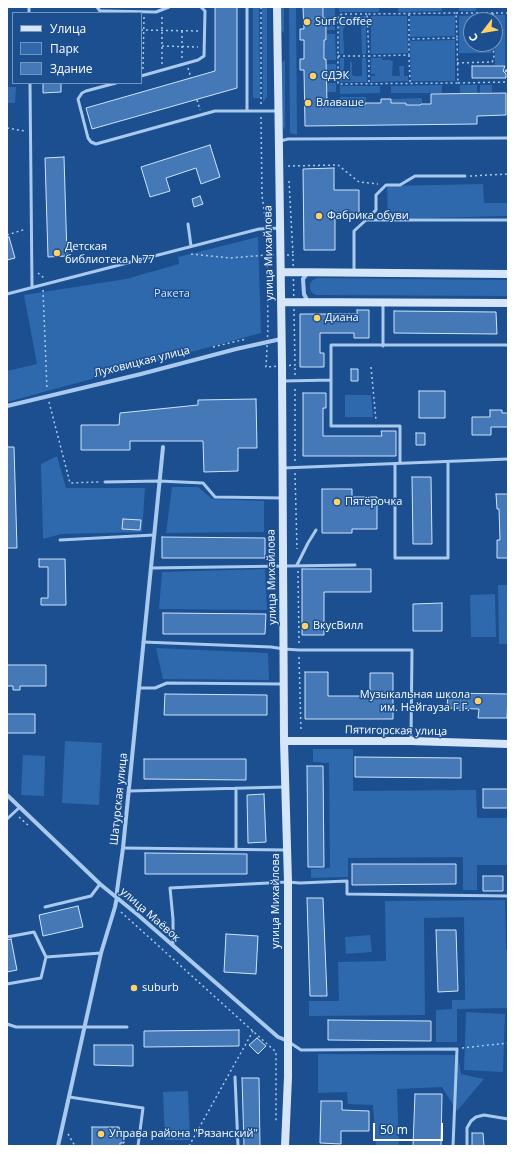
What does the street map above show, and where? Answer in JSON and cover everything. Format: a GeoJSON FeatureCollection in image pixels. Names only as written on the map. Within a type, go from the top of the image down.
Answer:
{"type":"FeatureCollection","features":[{"type":"Feature","properties":{"kind":"street","name":"улица Михайлова"},"geometry":{"type":"LineString","coordinates":[[277,7],[282,340],[284,741],[288,882],[288,1077],[285,1146]]}},
{"type":"Feature","properties":{"kind":"street"},"geometry":{"type":"LineString","coordinates":[[281,272],[508,274]]}},
{"type":"Feature","properties":{"kind":"street"},"geometry":{"type":"LineString","coordinates":[[308,272],[303,279],[304,294],[308,302]]}},
{"type":"Feature","properties":{"kind":"street"},"geometry":{"type":"LineString","coordinates":[[281,302],[508,303]]}},
{"type":"Feature","properties":{"kind":"street","name":"Луховицкая улица"},"geometry":{"type":"LineString","coordinates":[[7,406],[236,349],[282,340]]}},
{"type":"Feature","properties":{"kind":"street","name":"Шатурская улица"},"geometry":{"type":"LineString","coordinates":[[58,1146],[101,953],[117,897],[162,447]]}},
{"type":"Feature","properties":{"kind":"street","name":"Пятигорская улица"},"geometry":{"type":"LineString","coordinates":[[284,741],[411,741],[508,744]]}},
{"type":"Feature","properties":{"kind":"street","name":"улица Маёвок"},"geometry":{"type":"LineString","coordinates":[[7,795],[100,884],[117,897],[278,1038],[288,1041]]}},
{"type":"Feature","properties":{"kind":"lane"},"geometry":{"type":"LineString","coordinates":[[97,7],[100,11],[104,12],[144,12],[162,10],[169,7]]}},
{"type":"Feature","properties":{"kind":"lane"},"geometry":{"type":"LineString","coordinates":[[142,75],[202,58],[205,52],[205,9],[201,7]]}},
{"type":"Feature","properties":{"kind":"lane"},"geometry":{"type":"LineString","coordinates":[[247,7],[247,110]]}},
{"type":"Feature","properties":{"kind":"lane"},"geometry":{"type":"LineString","coordinates":[[30,84],[32,287]]}},
{"type":"Feature","properties":{"kind":"lane"},"geometry":{"type":"LineString","coordinates":[[112,84],[86,91],[82,93],[78,99],[88,138],[91,142],[96,144],[220,111],[247,110],[278,112]]}},
{"type":"Feature","properties":{"kind":"lane"},"geometry":{"type":"LineString","coordinates":[[279,141],[288,139],[508,138]]}},
{"type":"Feature","properties":{"kind":"lane"},"geometry":{"type":"LineString","coordinates":[[354,273],[354,231],[376,210],[376,195],[386,185],[400,185],[415,176],[465,176]]}},
{"type":"Feature","properties":{"kind":"lane"},"geometry":{"type":"LineString","coordinates":[[366,220],[508,220]]}},
{"type":"Feature","properties":{"kind":"lane"},"geometry":{"type":"LineString","coordinates":[[188,224],[191,246]]}},
{"type":"Feature","properties":{"kind":"lane"},"geometry":{"type":"LineString","coordinates":[[7,294],[259,229],[280,228]]}},
{"type":"Feature","properties":{"kind":"lane"},"geometry":{"type":"LineString","coordinates":[[383,303],[383,346]]}},
{"type":"Feature","properties":{"kind":"lane"},"geometry":{"type":"LineString","coordinates":[[400,463],[400,426],[331,426],[331,345],[508,345]]}},
{"type":"Feature","properties":{"kind":"lane"},"geometry":{"type":"LineString","coordinates":[[282,381],[331,380]]}},
{"type":"Feature","properties":{"kind":"lane"},"geometry":{"type":"LineString","coordinates":[[283,468],[508,459]]}},
{"type":"Feature","properties":{"kind":"lane"},"geometry":{"type":"LineString","coordinates":[[395,464],[395,558],[448,558],[448,462]]}},
{"type":"Feature","properties":{"kind":"lane"},"geometry":{"type":"LineString","coordinates":[[105,482],[159,481],[203,483],[215,497],[282,498]]}},
{"type":"Feature","properties":{"kind":"lane"},"geometry":{"type":"LineString","coordinates":[[297,564],[316,530]]}},
{"type":"Feature","properties":{"kind":"lane"},"geometry":{"type":"LineString","coordinates":[[60,540],[154,536]]}},
{"type":"Feature","properties":{"kind":"lane"},"geometry":{"type":"LineString","coordinates":[[151,568],[297,564],[354,565]]}},
{"type":"Feature","properties":{"kind":"lane"},"geometry":{"type":"LineString","coordinates":[[143,642],[271,647],[299,650],[412,650],[411,741]]}},
{"type":"Feature","properties":{"kind":"lane"},"geometry":{"type":"LineString","coordinates":[[139,688],[155,688],[167,683],[284,684]]}},
{"type":"Feature","properties":{"kind":"lane"},"geometry":{"type":"LineString","coordinates":[[236,788],[236,849]]}},
{"type":"Feature","properties":{"kind":"lane"},"geometry":{"type":"LineString","coordinates":[[128,791],[286,788]]}},
{"type":"Feature","properties":{"kind":"lane"},"geometry":{"type":"LineString","coordinates":[[7,820],[20,807]]}},
{"type":"Feature","properties":{"kind":"lane"},"geometry":{"type":"LineString","coordinates":[[123,848],[287,850]]}},
{"type":"Feature","properties":{"kind":"lane"},"geometry":{"type":"LineString","coordinates":[[173,946],[173,919],[170,888],[288,882],[300,883],[347,881],[347,894],[508,896]]}},
{"type":"Feature","properties":{"kind":"lane"},"geometry":{"type":"LineString","coordinates":[[45,907],[91,896],[100,884]]}},
{"type":"Feature","properties":{"kind":"lane"},"geometry":{"type":"LineString","coordinates":[[7,937],[34,932],[46,957],[41,978],[7,984]]}},
{"type":"Feature","properties":{"kind":"lane"},"geometry":{"type":"LineString","coordinates":[[46,957],[101,953]]}},
{"type":"Feature","properties":{"kind":"lane"},"geometry":{"type":"LineString","coordinates":[[7,1024],[16,1027],[127,1027]]}},
{"type":"Feature","properties":{"kind":"lane"},"geometry":{"type":"LineString","coordinates":[[288,1041],[301,1050],[457,1049],[453,1146]]}},
{"type":"Feature","properties":{"kind":"lane"},"geometry":{"type":"LineString","coordinates":[[235,1077],[238,1146]]}},
{"type":"Feature","properties":{"kind":"lane"},"geometry":{"type":"LineString","coordinates":[[69,1097],[143,1108],[138,1146]]}},
{"type":"Feature","properties":{"kind":"lane"},"geometry":{"type":"LineString","coordinates":[[464,1146],[467,1146],[467,1128],[471,1121],[476,1117],[484,1115],[508,1119]]}},
{"type":"Feature","properties":{"kind":"path"},"geometry":{"type":"LineString","coordinates":[[182,248],[185,253],[230,258],[267,255],[266,218],[262,196],[261,7]]}},
{"type":"Feature","properties":{"kind":"path"},"geometry":{"type":"LineString","coordinates":[[162,10],[162,70]]}},
{"type":"Feature","properties":{"kind":"path"},"geometry":{"type":"LineString","coordinates":[[142,75],[142,30],[144,12]]}},
{"type":"Feature","properties":{"kind":"path"},"geometry":{"type":"LineString","coordinates":[[463,14],[342,14],[338,16],[338,84],[508,81]]}},
{"type":"Feature","properties":{"kind":"path"},"geometry":{"type":"LineString","coordinates":[[368,14],[369,84]]}},
{"type":"Feature","properties":{"kind":"path"},"geometry":{"type":"LineString","coordinates":[[409,14],[410,83]]}},
{"type":"Feature","properties":{"kind":"path"},"geometry":{"type":"LineString","coordinates":[[456,14],[458,83]]}},
{"type":"Feature","properties":{"kind":"path"},"geometry":{"type":"LineString","coordinates":[[142,30],[205,31]]}},
{"type":"Feature","properties":{"kind":"path"},"geometry":{"type":"LineString","coordinates":[[182,30],[182,64]]}},
{"type":"Feature","properties":{"kind":"path"},"geometry":{"type":"LineString","coordinates":[[409,39],[457,38]]}},
{"type":"Feature","properties":{"kind":"path"},"geometry":{"type":"LineString","coordinates":[[162,46],[205,47]]}},
{"type":"Feature","properties":{"kind":"path"},"geometry":{"type":"LineString","coordinates":[[458,63],[492,62],[494,59],[494,52]]}},
{"type":"Feature","properties":{"kind":"path"},"geometry":{"type":"LineString","coordinates":[[338,56],[409,55]]}},
{"type":"Feature","properties":{"kind":"path"},"geometry":{"type":"LineString","coordinates":[[187,63],[191,78]]}},
{"type":"Feature","properties":{"kind":"path"},"geometry":{"type":"LineString","coordinates":[[197,100],[202,115]]}},
{"type":"Feature","properties":{"kind":"path"},"geometry":{"type":"LineString","coordinates":[[7,128],[30,132]]}},
{"type":"Feature","properties":{"kind":"path"},"geometry":{"type":"LineString","coordinates":[[288,166],[338,164],[359,182],[386,185]]}},
{"type":"Feature","properties":{"kind":"path"},"geometry":{"type":"LineString","coordinates":[[465,176],[508,174]]}},
{"type":"Feature","properties":{"kind":"path"},"geometry":{"type":"LineString","coordinates":[[289,180],[293,255]]}},
{"type":"Feature","properties":{"kind":"path"},"geometry":{"type":"LineString","coordinates":[[7,235],[32,228]]}},
{"type":"Feature","properties":{"kind":"path"},"geometry":{"type":"LineString","coordinates":[[43,284],[48,396],[70,483],[105,482]]}},
{"type":"Feature","properties":{"kind":"path"},"geometry":{"type":"LineString","coordinates":[[295,364],[297,550]]}},
{"type":"Feature","properties":{"kind":"path"},"geometry":{"type":"LineString","coordinates":[[371,367],[377,426]]}},
{"type":"Feature","properties":{"kind":"path"},"geometry":{"type":"LineString","coordinates":[[297,564],[301,731]]}},
{"type":"Feature","properties":{"kind":"path"},"geometry":{"type":"LineString","coordinates":[[14,813],[31,828]]}},
{"type":"Feature","properties":{"kind":"path"},"geometry":{"type":"LineString","coordinates":[[115,907],[276,1052],[276,1123]]}},
{"type":"Feature","properties":{"kind":"path"},"geometry":{"type":"LineString","coordinates":[[189,1146],[253,1031]]}},
{"type":"Feature","properties":{"kind":"path"},"geometry":{"type":"LineString","coordinates":[[457,1049],[508,1043]]}},
{"type":"Feature","properties":{"kind":"path"},"geometry":{"type":"LineString","coordinates":[[63,1124],[75,1146]]}},
{"type":"Feature","properties":{"kind":"green space"},"geometry":{"type":"Polygon","coordinates":[[[253,7],[259,7],[260,98],[253,98],[253,7]]]}},
{"type":"Feature","properties":{"kind":"green space"},"geometry":{"type":"Polygon","coordinates":[[[262,7],[267,7],[267,97],[263,102],[262,7]]]}},
{"type":"Feature","properties":{"kind":"green space"},"geometry":{"type":"Polygon","coordinates":[[[280,7],[284,7],[284,33],[280,29],[280,7]]]}},
{"type":"Feature","properties":{"kind":"green space"},"geometry":{"type":"Polygon","coordinates":[[[289,7],[296,7],[297,135],[290,133],[289,7]]]}},
{"type":"Feature","properties":{"kind":"green space"},"geometry":{"type":"Polygon","coordinates":[[[324,7],[335,7],[335,30],[327,30],[327,18],[324,17],[324,7]]]}},
{"type":"Feature","properties":{"kind":"green space"},"geometry":{"type":"Polygon","coordinates":[[[339,7],[379,7],[379,12],[339,12],[339,7]]]}},
{"type":"Feature","properties":{"kind":"green space"},"geometry":{"type":"Polygon","coordinates":[[[398,7],[442,7],[442,11],[398,12],[398,7]]]}},
{"type":"Feature","properties":{"kind":"green space"},"geometry":{"type":"Polygon","coordinates":[[[459,7],[476,7],[476,11],[459,11],[459,7]]]}},
{"type":"Feature","properties":{"kind":"green space"},"geometry":{"type":"Polygon","coordinates":[[[503,15],[505,15],[505,65],[495,65],[495,52],[503,52],[503,15]]]}},
{"type":"Feature","properties":{"kind":"green space"},"geometry":{"type":"Polygon","coordinates":[[[366,16],[366,54],[362,54],[361,21],[350,21],[346,23],[343,31],[344,54],[340,54],[339,17],[366,16]]]}},
{"type":"Feature","properties":{"kind":"green space"},"geometry":{"type":"Polygon","coordinates":[[[371,16],[407,16],[408,53],[371,54],[371,16]]]}},
{"type":"Feature","properties":{"kind":"green space"},"geometry":{"type":"Polygon","coordinates":[[[410,16],[455,16],[455,36],[410,37],[410,16]]]}},
{"type":"Feature","properties":{"kind":"green space"},"geometry":{"type":"Polygon","coordinates":[[[459,16],[463,16],[463,52],[491,53],[459,53],[459,16]]]}},
{"type":"Feature","properties":{"kind":"green space"},"geometry":{"type":"Polygon","coordinates":[[[327,34],[335,34],[336,60],[327,60],[327,58],[325,58],[324,41],[327,41],[327,34]]]}},
{"type":"Feature","properties":{"kind":"green space"},"geometry":{"type":"Polygon","coordinates":[[[455,40],[455,81],[411,81],[410,41],[455,40]]]}},
{"type":"Feature","properties":{"kind":"green space"},"geometry":{"type":"Polygon","coordinates":[[[340,58],[344,58],[344,74],[350,74],[350,62],[352,62],[353,76],[362,76],[362,58],[366,58],[367,82],[340,82],[340,58]]]}},
{"type":"Feature","properties":{"kind":"green space"},"geometry":{"type":"Polygon","coordinates":[[[371,58],[382,58],[382,60],[393,61],[393,76],[400,76],[399,66],[404,66],[404,76],[408,76],[408,81],[371,82],[371,76],[375,76],[375,74],[371,74],[371,58]]]}},
{"type":"Feature","properties":{"kind":"green space"},"geometry":{"type":"Polygon","coordinates":[[[285,60],[285,130],[281,123],[280,64],[285,60]]]}},
{"type":"Feature","properties":{"kind":"green space"},"geometry":{"type":"Polygon","coordinates":[[[327,64],[336,64],[336,80],[327,80],[327,64]]]}},
{"type":"Feature","properties":{"kind":"green space"},"geometry":{"type":"Polygon","coordinates":[[[327,83],[336,83],[336,92],[325,92],[325,85],[327,85],[327,83]]]}},
{"type":"Feature","properties":{"kind":"green space"},"geometry":{"type":"Polygon","coordinates":[[[442,85],[442,93],[391,93],[391,86],[442,85]]]}},
{"type":"Feature","properties":{"kind":"green space"},"geometry":{"type":"Polygon","coordinates":[[[460,85],[477,85],[477,93],[460,93],[460,85]]]}},
{"type":"Feature","properties":{"kind":"green space"},"geometry":{"type":"Polygon","coordinates":[[[480,85],[492,85],[492,92],[480,93],[480,85]]]}},
{"type":"Feature","properties":{"kind":"green space"},"geometry":{"type":"Polygon","coordinates":[[[340,86],[380,86],[380,93],[340,94],[340,86]]]}},
{"type":"Feature","properties":{"kind":"green space"},"geometry":{"type":"Polygon","coordinates":[[[7,87],[16,87],[15,103],[7,103],[7,87]]]}},
{"type":"Feature","properties":{"kind":"green space"},"geometry":{"type":"Polygon","coordinates":[[[340,97],[366,97],[366,102],[364,102],[364,104],[347,104],[347,102],[340,102],[340,97]]]}},
{"type":"Feature","properties":{"kind":"green space"},"geometry":{"type":"Polygon","coordinates":[[[422,98],[422,103],[420,104],[407,105],[407,102],[392,102],[392,99],[422,98]]]}},
{"type":"Feature","properties":{"kind":"green space"},"geometry":{"type":"Polygon","coordinates":[[[483,184],[484,203],[508,203],[508,216],[388,219],[387,186],[483,184]]]}},
{"type":"Feature","properties":{"kind":"green space","name":"Ракета"},"geometry":{"type":"Polygon","coordinates":[[[258,237],[261,333],[7,402],[7,371],[37,364],[24,295],[126,279],[179,264],[178,257],[258,237]]]}},
{"type":"Feature","properties":{"kind":"green space"},"geometry":{"type":"Polygon","coordinates":[[[317,278],[508,280],[508,296],[316,295],[311,292],[310,283],[317,278]]]}},
{"type":"Feature","properties":{"kind":"green space"},"geometry":{"type":"Polygon","coordinates":[[[345,395],[371,395],[373,417],[345,417],[345,395]]]}},
{"type":"Feature","properties":{"kind":"green space"},"geometry":{"type":"Polygon","coordinates":[[[57,456],[66,488],[145,488],[142,532],[61,534],[43,539],[41,464],[57,456]]]}},
{"type":"Feature","properties":{"kind":"green space"},"geometry":{"type":"Polygon","coordinates":[[[172,487],[198,487],[212,499],[264,501],[264,532],[166,533],[172,487]]]}},
{"type":"Feature","properties":{"kind":"green space"},"geometry":{"type":"Polygon","coordinates":[[[265,569],[267,610],[159,609],[162,572],[265,569]]]}},
{"type":"Feature","properties":{"kind":"green space"},"geometry":{"type":"Polygon","coordinates":[[[498,585],[508,585],[508,644],[499,644],[498,585]]]}},
{"type":"Feature","properties":{"kind":"green space"},"geometry":{"type":"Polygon","coordinates":[[[495,594],[496,637],[471,637],[470,595],[495,594]]]}},
{"type":"Feature","properties":{"kind":"green space"},"geometry":{"type":"Polygon","coordinates":[[[156,648],[268,653],[269,680],[163,679],[156,648]]]}},
{"type":"Feature","properties":{"kind":"green space"},"geometry":{"type":"Polygon","coordinates":[[[65,741],[102,743],[99,805],[62,803],[65,741]]]}},
{"type":"Feature","properties":{"kind":"green space"},"geometry":{"type":"Polygon","coordinates":[[[313,749],[353,749],[353,791],[476,790],[477,818],[508,818],[508,865],[477,865],[477,890],[463,890],[463,857],[348,858],[348,877],[311,878],[311,869],[330,868],[329,763],[313,762],[313,749]]]}},
{"type":"Feature","properties":{"kind":"green space"},"geometry":{"type":"Polygon","coordinates":[[[23,755],[45,756],[44,796],[21,795],[23,755]]]}},
{"type":"Feature","properties":{"kind":"green space"},"geometry":{"type":"Polygon","coordinates":[[[505,900],[506,950],[508,950],[508,1008],[457,1009],[457,1042],[436,1042],[436,1010],[452,1009],[452,1000],[465,1000],[464,917],[424,918],[425,1015],[309,1016],[309,1001],[339,1001],[338,962],[386,961],[385,901],[505,900]]]}},
{"type":"Feature","properties":{"kind":"green space"},"geometry":{"type":"Polygon","coordinates":[[[370,935],[372,952],[346,954],[345,937],[370,935]]]}},
{"type":"Feature","properties":{"kind":"green space"},"geometry":{"type":"Polygon","coordinates":[[[466,1012],[505,1014],[503,1072],[464,1070],[466,1012]]]}},
{"type":"Feature","properties":{"kind":"green space"},"geometry":{"type":"Polygon","coordinates":[[[318,1054],[458,1055],[461,1074],[484,1079],[457,1111],[442,1087],[397,1089],[399,1146],[376,1145],[373,1105],[348,1104],[347,1092],[318,1093],[318,1054]]]}},
{"type":"Feature","properties":{"kind":"green space"},"geometry":{"type":"Polygon","coordinates":[[[188,1091],[190,1140],[165,1140],[163,1092],[188,1091]]]}},
{"type":"Feature","properties":{"kind":"building"},"geometry":{"type":"Polygon","coordinates":[[[215,7],[237,7],[237,88],[92,129],[86,108],[215,71],[215,7]]]}},
{"type":"Feature","properties":{"kind":"building"},"geometry":{"type":"Polygon","coordinates":[[[303,7],[323,7],[323,18],[326,18],[324,59],[326,59],[327,103],[346,103],[346,106],[365,105],[365,103],[381,103],[381,99],[391,99],[391,103],[420,105],[431,104],[431,94],[506,93],[506,115],[477,116],[477,124],[305,126],[304,70],[300,70],[300,59],[304,59],[304,40],[300,40],[300,29],[304,29],[303,7]]]}},
{"type":"Feature","properties":{"kind":"building"},"geometry":{"type":"Polygon","coordinates":[[[472,66],[505,66],[503,71],[506,74],[506,78],[472,78],[472,66]]]}},
{"type":"Feature","properties":{"kind":"building"},"geometry":{"type":"Polygon","coordinates":[[[43,84],[61,84],[61,92],[43,93],[43,84]]]}},
{"type":"Feature","properties":{"kind":"building"},"geometry":{"type":"Polygon","coordinates":[[[210,145],[220,177],[201,184],[196,168],[166,178],[170,191],[150,197],[141,167],[210,145]]]}},
{"type":"Feature","properties":{"kind":"building"},"geometry":{"type":"Polygon","coordinates":[[[64,157],[67,256],[48,257],[45,158],[64,157]]]}},
{"type":"Feature","properties":{"kind":"building"},"geometry":{"type":"Polygon","coordinates":[[[334,168],[334,190],[359,190],[359,213],[335,213],[335,250],[304,250],[303,169],[334,168]]]}},
{"type":"Feature","properties":{"kind":"building"},"geometry":{"type":"Polygon","coordinates":[[[200,196],[203,204],[194,207],[192,199],[200,196]]]}},
{"type":"Feature","properties":{"kind":"building"},"geometry":{"type":"Polygon","coordinates":[[[9,237],[15,258],[7,260],[7,238],[9,237]]]}},
{"type":"Feature","properties":{"kind":"building"},"geometry":{"type":"Polygon","coordinates":[[[357,310],[369,310],[369,338],[354,338],[354,333],[320,333],[320,353],[324,353],[324,367],[300,367],[300,314],[357,314],[357,310]]]}},
{"type":"Feature","properties":{"kind":"building"},"geometry":{"type":"Polygon","coordinates":[[[394,311],[496,312],[497,334],[394,333],[394,311]]]}},
{"type":"Feature","properties":{"kind":"building"},"geometry":{"type":"Polygon","coordinates":[[[351,369],[358,369],[358,381],[351,381],[351,369]]]}},
{"type":"Feature","properties":{"kind":"building"},"geometry":{"type":"Polygon","coordinates":[[[419,391],[445,391],[445,418],[419,418],[419,391]]]}},
{"type":"Feature","properties":{"kind":"building"},"geometry":{"type":"Polygon","coordinates":[[[303,393],[326,393],[326,408],[323,408],[323,436],[382,436],[381,431],[396,431],[396,456],[303,456],[303,393]]]}},
{"type":"Feature","properties":{"kind":"building"},"geometry":{"type":"Polygon","coordinates":[[[256,399],[257,448],[238,448],[238,471],[204,472],[203,441],[130,441],[130,450],[81,450],[81,425],[119,425],[120,413],[198,405],[198,400],[256,399]]]}},
{"type":"Feature","properties":{"kind":"building"},"geometry":{"type":"Polygon","coordinates":[[[490,410],[502,410],[502,413],[508,413],[508,427],[491,427],[491,435],[472,435],[472,417],[490,417],[490,410]]]}},
{"type":"Feature","properties":{"kind":"building"},"geometry":{"type":"Polygon","coordinates":[[[416,433],[425,433],[425,445],[416,445],[416,433]]]}},
{"type":"Feature","properties":{"kind":"building"},"geometry":{"type":"Polygon","coordinates":[[[7,447],[14,447],[17,548],[7,548],[7,447]]]}},
{"type":"Feature","properties":{"kind":"building"},"geometry":{"type":"Polygon","coordinates":[[[412,477],[431,477],[432,544],[413,544],[412,477]]]}},
{"type":"Feature","properties":{"kind":"building"},"geometry":{"type":"Polygon","coordinates":[[[322,489],[352,489],[352,497],[377,497],[377,529],[352,529],[352,533],[322,533],[322,489]]]}},
{"type":"Feature","properties":{"kind":"building"},"geometry":{"type":"Polygon","coordinates":[[[496,494],[508,494],[508,558],[497,558],[497,540],[500,540],[499,509],[497,509],[496,494]]]}},
{"type":"Feature","properties":{"kind":"building"},"geometry":{"type":"Polygon","coordinates":[[[123,519],[141,520],[140,530],[122,529],[123,519]]]}},
{"type":"Feature","properties":{"kind":"building"},"geometry":{"type":"Polygon","coordinates":[[[162,537],[265,538],[265,558],[162,558],[162,537]]]}},
{"type":"Feature","properties":{"kind":"building"},"geometry":{"type":"Polygon","coordinates":[[[39,559],[65,559],[66,605],[41,605],[41,598],[48,598],[48,567],[39,567],[39,559]]]}},
{"type":"Feature","properties":{"kind":"building"},"geometry":{"type":"Polygon","coordinates":[[[302,569],[371,569],[371,592],[324,592],[324,635],[302,635],[302,569]]]}},
{"type":"Feature","properties":{"kind":"building"},"geometry":{"type":"Polygon","coordinates":[[[442,603],[442,631],[413,631],[413,604],[442,603]]]}},
{"type":"Feature","properties":{"kind":"building"},"geometry":{"type":"Polygon","coordinates":[[[163,613],[266,614],[265,634],[163,634],[163,613]]]}},
{"type":"Feature","properties":{"kind":"building"},"geometry":{"type":"Polygon","coordinates":[[[7,665],[46,665],[46,686],[20,686],[20,690],[13,690],[13,686],[7,686],[7,665]]]}},
{"type":"Feature","properties":{"kind":"building"},"geometry":{"type":"Polygon","coordinates":[[[305,672],[328,672],[328,696],[370,696],[370,673],[393,673],[393,719],[305,719],[305,672]]]}},
{"type":"Feature","properties":{"kind":"building","name":"Музыкальная школа им. Нейгауза Г.Г."},"geometry":{"type":"Polygon","coordinates":[[[448,693],[508,694],[507,718],[478,718],[479,709],[447,708],[448,693]]]}},
{"type":"Feature","properties":{"kind":"building"},"geometry":{"type":"Polygon","coordinates":[[[165,694],[267,695],[267,715],[164,715],[165,694]]]}},
{"type":"Feature","properties":{"kind":"building"},"geometry":{"type":"Polygon","coordinates":[[[7,714],[35,714],[35,733],[7,733],[7,714]]]}},
{"type":"Feature","properties":{"kind":"building"},"geometry":{"type":"Polygon","coordinates":[[[355,757],[461,758],[461,778],[355,777],[355,757]]]}},
{"type":"Feature","properties":{"kind":"building"},"geometry":{"type":"Polygon","coordinates":[[[144,759],[246,759],[246,780],[144,779],[144,759]]]}},
{"type":"Feature","properties":{"kind":"building"},"geometry":{"type":"Polygon","coordinates":[[[307,766],[323,766],[324,867],[308,867],[307,766]]]}},
{"type":"Feature","properties":{"kind":"building"},"geometry":{"type":"Polygon","coordinates":[[[483,789],[508,789],[508,808],[483,808],[483,789]]]}},
{"type":"Feature","properties":{"kind":"building"},"geometry":{"type":"Polygon","coordinates":[[[264,794],[266,842],[248,843],[247,795],[264,794]]]}},
{"type":"Feature","properties":{"kind":"building"},"geometry":{"type":"Polygon","coordinates":[[[145,853],[247,854],[247,874],[145,874],[145,853]]]}},
{"type":"Feature","properties":{"kind":"building"},"geometry":{"type":"Polygon","coordinates":[[[352,864],[456,864],[456,884],[352,885],[352,864]]]}},
{"type":"Feature","properties":{"kind":"building"},"geometry":{"type":"Polygon","coordinates":[[[483,876],[503,876],[503,891],[483,891],[483,876]]]}},
{"type":"Feature","properties":{"kind":"building"},"geometry":{"type":"Polygon","coordinates":[[[307,898],[323,898],[327,996],[310,996],[307,898]]]}},
{"type":"Feature","properties":{"kind":"building"},"geometry":{"type":"Polygon","coordinates":[[[78,906],[83,927],[43,936],[39,915],[78,906]]]}},
{"type":"Feature","properties":{"kind":"building"},"geometry":{"type":"Polygon","coordinates":[[[436,930],[456,930],[458,991],[438,992],[436,930]]]}},
{"type":"Feature","properties":{"kind":"building"},"geometry":{"type":"Polygon","coordinates":[[[226,934],[258,936],[256,974],[224,972],[226,934]]]}},
{"type":"Feature","properties":{"kind":"building"},"geometry":{"type":"Polygon","coordinates":[[[11,939],[17,970],[7,972],[7,940],[11,939]]]}},
{"type":"Feature","properties":{"kind":"building"},"geometry":{"type":"Polygon","coordinates":[[[328,1020],[431,1021],[431,1041],[328,1040],[328,1020]]]}},
{"type":"Feature","properties":{"kind":"building"},"geometry":{"type":"Polygon","coordinates":[[[239,1030],[239,1046],[144,1047],[144,1031],[239,1030]]]}},
{"type":"Feature","properties":{"kind":"building"},"geometry":{"type":"Polygon","coordinates":[[[257,1038],[266,1046],[258,1054],[249,1045],[257,1038]]]}},
{"type":"Feature","properties":{"kind":"building"},"geometry":{"type":"Polygon","coordinates":[[[94,1045],[133,1045],[133,1066],[94,1065],[94,1045]]]}},
{"type":"Feature","properties":{"kind":"building"},"geometry":{"type":"Polygon","coordinates":[[[242,1078],[259,1078],[260,1146],[244,1146],[242,1078]]]}},
{"type":"Feature","properties":{"kind":"building"},"geometry":{"type":"Polygon","coordinates":[[[415,1094],[442,1094],[441,1146],[413,1146],[415,1094]]]}},
{"type":"Feature","properties":{"kind":"building"},"geometry":{"type":"Polygon","coordinates":[[[321,1101],[342,1101],[342,1110],[369,1111],[369,1131],[341,1131],[341,1144],[320,1143],[321,1101]]]}},
{"type":"Feature","properties":{"kind":"building"},"geometry":{"type":"Polygon","coordinates":[[[92,1127],[119,1127],[120,1133],[124,1133],[124,1143],[120,1143],[120,1146],[92,1146],[92,1127]]]}},
{"type":"Feature","properties":{"kind":"building"},"geometry":{"type":"Polygon","coordinates":[[[472,1133],[483,1133],[484,1146],[472,1146],[472,1133]]]}},
{"type":"Feature","properties":{"kind":"place","name":"Surf Coffee"},"geometry":{"type":"Point","coordinates":[307,22]}},
{"type":"Feature","properties":{"kind":"place","name":"СДЭК"},"geometry":{"type":"Point","coordinates":[313,76]}},
{"type":"Feature","properties":{"kind":"place","name":"Влаваше"},"geometry":{"type":"Point","coordinates":[308,103]}},
{"type":"Feature","properties":{"kind":"place","name":"Фабрика обуви"},"geometry":{"type":"Point","coordinates":[319,216]}},
{"type":"Feature","properties":{"kind":"place","name":"Детская библиотека №77"},"geometry":{"type":"Point","coordinates":[57,253]}},
{"type":"Feature","properties":{"kind":"place","name":"Диана"},"geometry":{"type":"Point","coordinates":[317,318]}},
{"type":"Feature","properties":{"kind":"place","name":"Пятёрочка"},"geometry":{"type":"Point","coordinates":[337,502]}},
{"type":"Feature","properties":{"kind":"place","name":"ВкусВилл"},"geometry":{"type":"Point","coordinates":[305,626]}},
{"type":"Feature","properties":{"kind":"place","name":"Музыкальная школа им. Нейгауза Г.Г."},"geometry":{"type":"Point","coordinates":[478,701]}},
{"type":"Feature","properties":{"kind":"place","name":"suburb"},"geometry":{"type":"Point","coordinates":[134,988]}},
{"type":"Feature","properties":{"kind":"place","name":"Управа района \"Рязанский\""},"geometry":{"type":"Point","coordinates":[101,1134]}}]}
